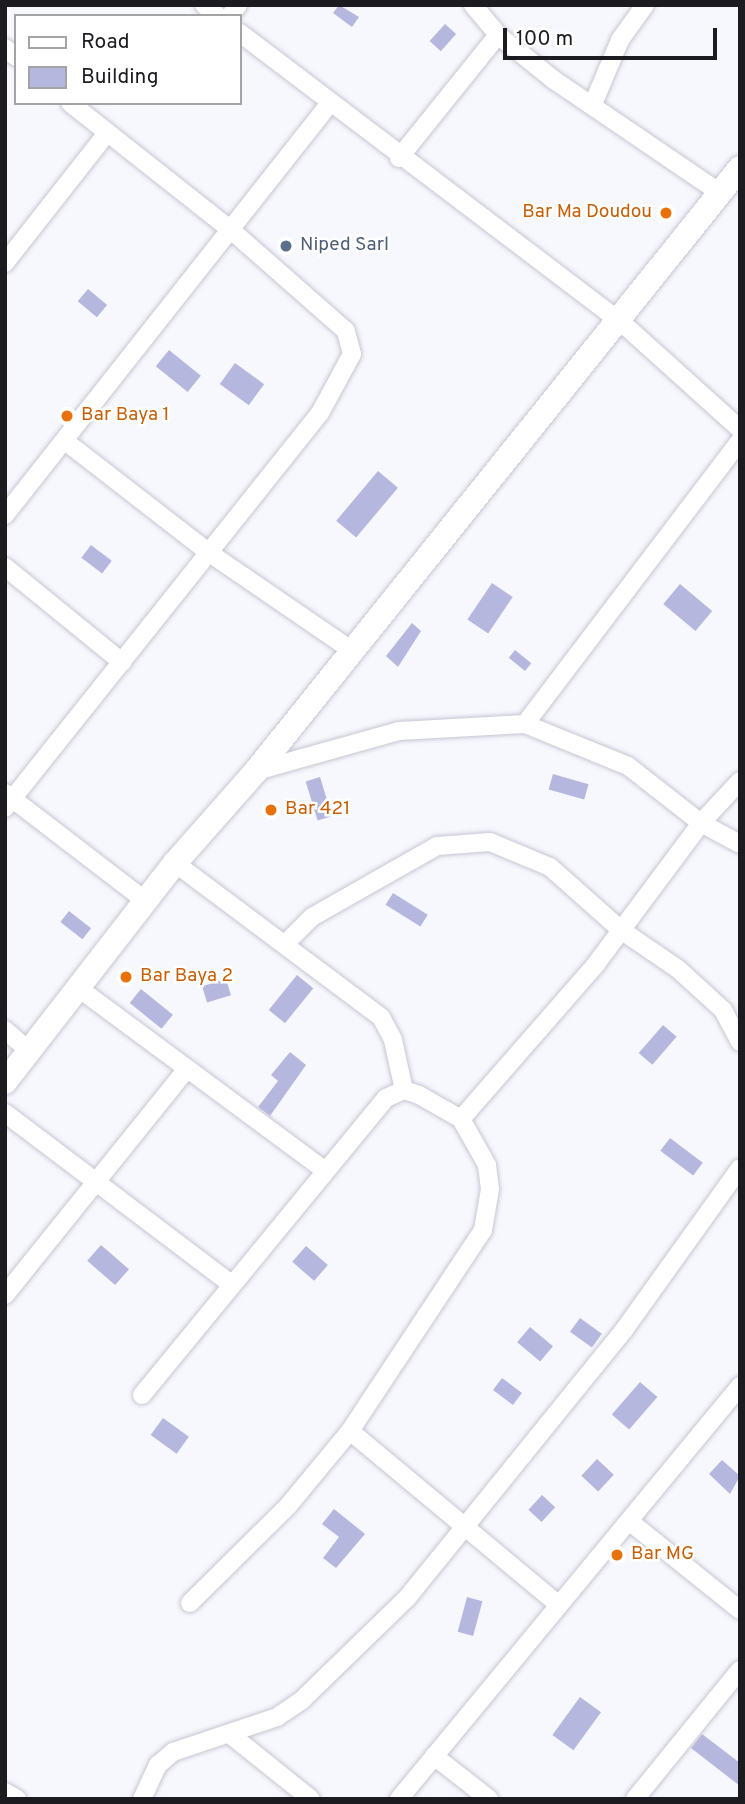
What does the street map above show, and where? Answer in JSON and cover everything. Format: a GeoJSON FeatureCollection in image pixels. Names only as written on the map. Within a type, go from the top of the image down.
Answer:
{"type":"FeatureCollection","features":[{"type":"Feature","properties":{"kind":"street"},"geometry":{"type":"LineString","coordinates":[[473,5],[498,35],[720,193]]}},
{"type":"Feature","properties":{"kind":"street"},"geometry":{"type":"LineString","coordinates":[[593,104],[620,40],[645,5]]}},
{"type":"Feature","properties":{"kind":"street"},"geometry":{"type":"LineString","coordinates":[[242,35],[399,158],[620,321],[740,429]]}},
{"type":"Feature","properties":{"kind":"street"},"geometry":{"type":"LineString","coordinates":[[399,158],[498,35]]}},
{"type":"Feature","properties":{"kind":"street"},"geometry":{"type":"LineString","coordinates":[[5,515],[330,103]]}},
{"type":"Feature","properties":{"kind":"street"},"geometry":{"type":"LineString","coordinates":[[72,105],[231,230],[346,331],[353,344],[348,364],[320,413],[122,662],[8,799],[146,901]]}},
{"type":"Feature","properties":{"kind":"street"},"geometry":{"type":"LineString","coordinates":[[5,263],[106,134]]}},
{"type":"Feature","properties":{"kind":"street"},"geometry":{"type":"LineString","coordinates":[[5,1083],[175,863],[256,771],[740,169]]}},
{"type":"Feature","properties":{"kind":"street"},"geometry":{"type":"LineString","coordinates":[[65,441],[208,552],[351,650]]}},
{"type":"Feature","properties":{"kind":"street"},"geometry":{"type":"LineString","coordinates":[[525,724],[740,441]]}},
{"type":"Feature","properties":{"kind":"street"},"geometry":{"type":"LineString","coordinates":[[5,566],[122,662]]}},
{"type":"Feature","properties":{"kind":"street"},"geometry":{"type":"LineString","coordinates":[[256,771],[399,731],[525,724],[628,766],[701,823],[740,844]]}},
{"type":"Feature","properties":{"kind":"street"},"geometry":{"type":"LineString","coordinates":[[461,1119],[621,930],[701,823],[740,781]]}},
{"type":"Feature","properties":{"kind":"street"},"geometry":{"type":"LineString","coordinates":[[285,944],[312,917],[385,873],[436,846],[473,839],[550,867],[621,930],[716,1003],[740,1042]]}},
{"type":"Feature","properties":{"kind":"street"},"geometry":{"type":"LineString","coordinates":[[175,863],[381,1017],[393,1040],[404,1090]]}},
{"type":"Feature","properties":{"kind":"street"},"geometry":{"type":"LineString","coordinates":[[77,987],[324,1170]]}},
{"type":"Feature","properties":{"kind":"street"},"geometry":{"type":"LineString","coordinates":[[5,1030],[29,1051]]}},
{"type":"Feature","properties":{"kind":"street"},"geometry":{"type":"LineString","coordinates":[[5,1295],[186,1070]]}},
{"type":"Feature","properties":{"kind":"street"},"geometry":{"type":"LineString","coordinates":[[190,1603],[279,1515],[350,1431],[483,1230],[490,1189],[487,1165],[461,1119],[404,1090]]}},
{"type":"Feature","properties":{"kind":"street"},"geometry":{"type":"LineString","coordinates":[[142,1395],[371,1111],[404,1090]]}},
{"type":"Feature","properties":{"kind":"street"},"geometry":{"type":"LineString","coordinates":[[5,1112],[94,1183],[231,1284]]}},
{"type":"Feature","properties":{"kind":"street"},"geometry":{"type":"LineString","coordinates":[[142,1799],[158,1765],[173,1752],[277,1717],[302,1700],[407,1598],[624,1330],[740,1168]]}},
{"type":"Feature","properties":{"kind":"street"},"geometry":{"type":"LineString","coordinates":[[399,1799],[738,1392]]}},
{"type":"Feature","properties":{"kind":"street"},"geometry":{"type":"LineString","coordinates":[[350,1431],[559,1605]]}},
{"type":"Feature","properties":{"kind":"street"},"geometry":{"type":"LineString","coordinates":[[629,1521],[740,1610]]}},
{"type":"Feature","properties":{"kind":"street"},"geometry":{"type":"LineString","coordinates":[[635,1799],[740,1670]]}},
{"type":"Feature","properties":{"kind":"street"},"geometry":{"type":"LineString","coordinates":[[230,1735],[311,1799]]}},
{"type":"Feature","properties":{"kind":"street"},"geometry":{"type":"LineString","coordinates":[[434,1756],[489,1799]]}},
{"type":"Feature","properties":{"kind":"street"},"geometry":{"type":"LineString","coordinates":[[5,1792],[17,1799]]}},
{"type":"Feature","properties":{"kind":"building"},"geometry":{"type":"Polygon","coordinates":[[[339,5],[359,17],[352,27],[333,13],[339,5]]]}},
{"type":"Feature","properties":{"kind":"building"},"geometry":{"type":"Polygon","coordinates":[[[445,24],[456,34],[441,51],[430,41],[445,24]]]}},
{"type":"Feature","properties":{"kind":"building"},"geometry":{"type":"Polygon","coordinates":[[[88,289],[107,305],[97,317],[78,301],[88,289]]]}},
{"type":"Feature","properties":{"kind":"building"},"geometry":{"type":"Polygon","coordinates":[[[169,350],[201,376],[188,392],[156,366],[169,350]]]}},
{"type":"Feature","properties":{"kind":"building"},"geometry":{"type":"Polygon","coordinates":[[[235,363],[264,384],[249,405],[220,384],[235,363]]]}},
{"type":"Feature","properties":{"kind":"building"},"geometry":{"type":"Polygon","coordinates":[[[378,471],[398,488],[356,538],[336,521],[378,471]]]}},
{"type":"Feature","properties":{"kind":"building"},"geometry":{"type":"Polygon","coordinates":[[[91,545],[112,561],[102,573],[81,558],[91,545]]]}},
{"type":"Feature","properties":{"kind":"building"},"geometry":{"type":"Polygon","coordinates":[[[492,583],[513,597],[488,633],[467,619],[492,583]]]}},
{"type":"Feature","properties":{"kind":"building"},"geometry":{"type":"Polygon","coordinates":[[[680,584],[712,611],[695,631],[663,604],[680,584]]]}},
{"type":"Feature","properties":{"kind":"building"},"geometry":{"type":"Polygon","coordinates":[[[412,623],[421,631],[398,667],[386,656],[412,623]]]}},
{"type":"Feature","properties":{"kind":"building"},"geometry":{"type":"Polygon","coordinates":[[[515,650],[531,663],[525,671],[509,658],[515,650]]]}},
{"type":"Feature","properties":{"kind":"building"},"geometry":{"type":"Polygon","coordinates":[[[553,774],[589,784],[584,800],[549,789],[553,774]]]}},
{"type":"Feature","properties":{"kind":"building"},"geometry":{"type":"Polygon","coordinates":[[[320,777],[332,816],[318,821],[306,781],[320,777]]]}},
{"type":"Feature","properties":{"kind":"building"},"geometry":{"type":"Polygon","coordinates":[[[393,893],[428,915],[420,927],[386,905],[393,893]]]}},
{"type":"Feature","properties":{"kind":"building"},"geometry":{"type":"Polygon","coordinates":[[[69,911],[91,928],[82,939],[60,922],[69,911]]]}},
{"type":"Feature","properties":{"kind":"building"},"geometry":{"type":"Polygon","coordinates":[[[297,975],[313,988],[285,1023],[269,1010],[297,975]]]}},
{"type":"Feature","properties":{"kind":"building"},"geometry":{"type":"Polygon","coordinates":[[[226,979],[231,995],[207,1003],[202,986],[226,979]]]}},
{"type":"Feature","properties":{"kind":"building"},"geometry":{"type":"Polygon","coordinates":[[[141,989],[173,1015],[162,1029],[130,1003],[141,989]]]}},
{"type":"Feature","properties":{"kind":"building"},"geometry":{"type":"Polygon","coordinates":[[[663,1025],[677,1037],[652,1065],[639,1053],[663,1025]]]}},
{"type":"Feature","properties":{"kind":"building"},"geometry":{"type":"Polygon","coordinates":[[[290,1052],[306,1065],[270,1116],[258,1107],[278,1081],[271,1075],[290,1052]]]}},
{"type":"Feature","properties":{"kind":"building"},"geometry":{"type":"Polygon","coordinates":[[[670,1138],[703,1163],[693,1175],[660,1151],[670,1138]]]}},
{"type":"Feature","properties":{"kind":"building"},"geometry":{"type":"Polygon","coordinates":[[[101,1245],[129,1269],[115,1285],[87,1261],[101,1245]]]}},
{"type":"Feature","properties":{"kind":"building"},"geometry":{"type":"Polygon","coordinates":[[[306,1246],[328,1265],[314,1281],[292,1262],[306,1246]]]}},
{"type":"Feature","properties":{"kind":"building"},"geometry":{"type":"Polygon","coordinates":[[[580,1318],[602,1334],[592,1348],[570,1332],[580,1318]]]}},
{"type":"Feature","properties":{"kind":"building"},"geometry":{"type":"Polygon","coordinates":[[[530,1327],[553,1346],[540,1362],[517,1342],[530,1327]]]}},
{"type":"Feature","properties":{"kind":"building"},"geometry":{"type":"Polygon","coordinates":[[[502,1378],[522,1393],[513,1405],[493,1390],[502,1378]]]}},
{"type":"Feature","properties":{"kind":"building"},"geometry":{"type":"Polygon","coordinates":[[[640,1382],[657,1397],[629,1430],[612,1414],[640,1382]]]}},
{"type":"Feature","properties":{"kind":"building"},"geometry":{"type":"Polygon","coordinates":[[[163,1418],[189,1437],[177,1454],[151,1435],[163,1418]]]}},
{"type":"Feature","properties":{"kind":"building"},"geometry":{"type":"Polygon","coordinates":[[[597,1459],[614,1475],[598,1492],[581,1476],[597,1459]]]}},
{"type":"Feature","properties":{"kind":"building"},"geometry":{"type":"Polygon","coordinates":[[[722,1460],[740,1476],[730,1494],[709,1474],[722,1460]]]}},
{"type":"Feature","properties":{"kind":"building"},"geometry":{"type":"Polygon","coordinates":[[[542,1495],[555,1507],[542,1522],[528,1510],[542,1495]]]}},
{"type":"Feature","properties":{"kind":"building"},"geometry":{"type":"Polygon","coordinates":[[[334,1509],[365,1534],[336,1568],[323,1558],[339,1537],[322,1524],[334,1509]]]}},
{"type":"Feature","properties":{"kind":"building"},"geometry":{"type":"Polygon","coordinates":[[[467,1597],[482,1601],[473,1636],[458,1632],[467,1597]]]}},
{"type":"Feature","properties":{"kind":"building"},"geometry":{"type":"Polygon","coordinates":[[[580,1697],[601,1712],[573,1750],[552,1735],[580,1697]]]}},
{"type":"Feature","properties":{"kind":"building"},"geometry":{"type":"Polygon","coordinates":[[[702,1734],[740,1763],[740,1786],[691,1748],[702,1734]]]}},
{"type":"Feature","properties":{"kind":"place","name":"Bar Ma Doudou"},"geometry":{"type":"Point","coordinates":[666,213]}},
{"type":"Feature","properties":{"kind":"place","name":"Niped Sarl"},"geometry":{"type":"Point","coordinates":[286,246]}},
{"type":"Feature","properties":{"kind":"place","name":"Bar Baya 1"},"geometry":{"type":"Point","coordinates":[67,416]}},
{"type":"Feature","properties":{"kind":"place","name":"Bar 421"},"geometry":{"type":"Point","coordinates":[271,810]}},
{"type":"Feature","properties":{"kind":"place","name":"Bar Baya 2"},"geometry":{"type":"Point","coordinates":[126,977]}},
{"type":"Feature","properties":{"kind":"place","name":"Bar MG"},"geometry":{"type":"Point","coordinates":[617,1555]}}]}
